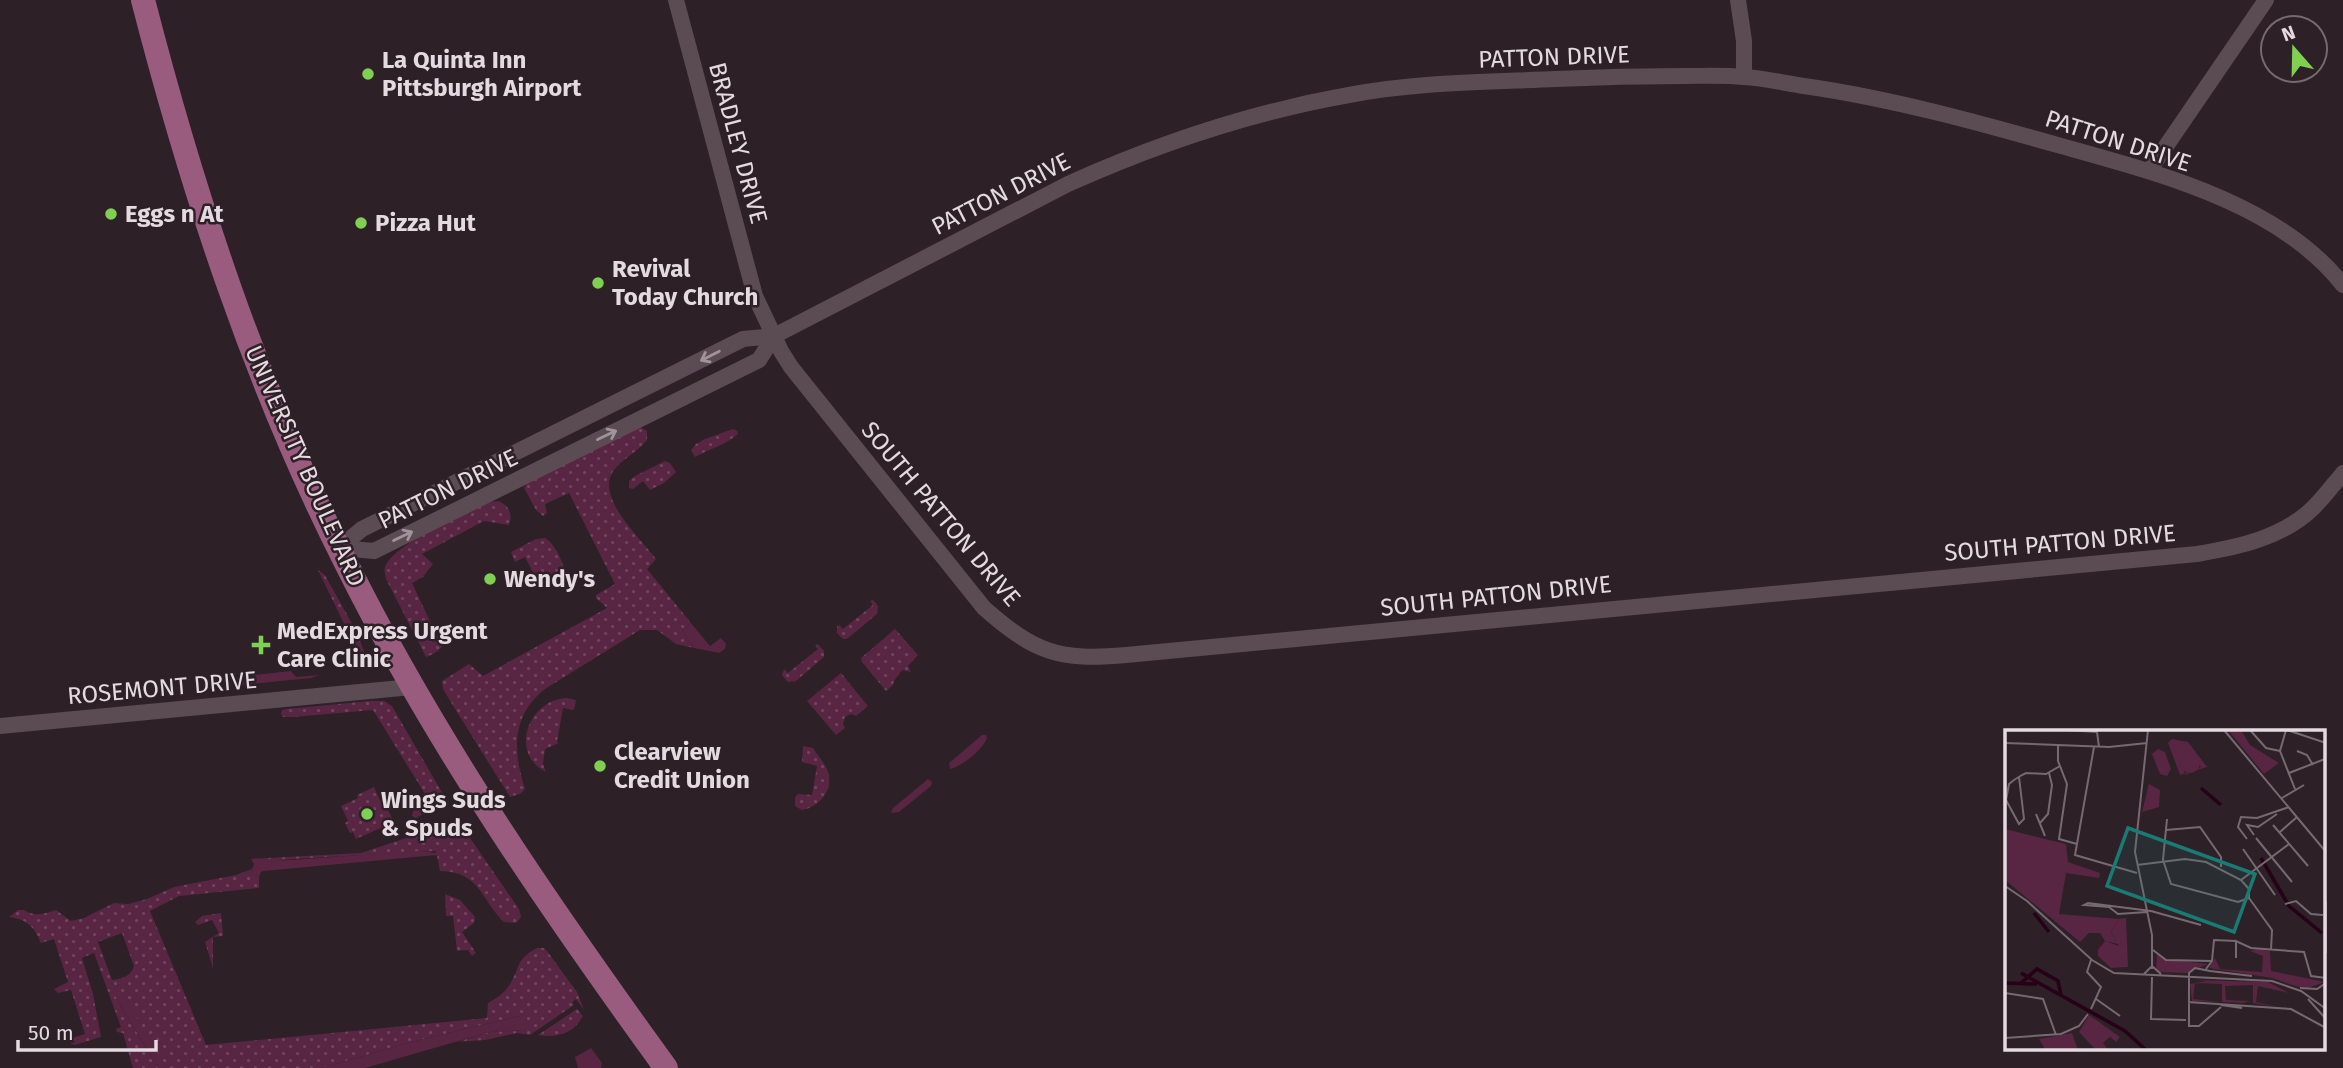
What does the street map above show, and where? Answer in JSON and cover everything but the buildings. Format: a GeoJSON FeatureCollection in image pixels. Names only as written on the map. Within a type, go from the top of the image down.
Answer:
{"type":"FeatureCollection","features":[{"type":"Feature","properties":{"kind":"main road","name":"UNIVERSITY BOULEVARD"},"geometry":{"type":"LineString","coordinates":[[143,0],[188,165],[225,274],[274,402],[339,548],[412,687],[493,821],[556,915],[666,1068]]}},
{"type":"Feature","properties":{"kind":"street","name":"BRADLEY DRIVE"},"geometry":{"type":"LineString","coordinates":[[676,0],[755,296],[774,336]]}},
{"type":"Feature","properties":{"kind":"street"},"geometry":{"type":"LineString","coordinates":[[1738,0],[1744,41],[1744,76]]}},
{"type":"Feature","properties":{"kind":"street"},"geometry":{"type":"LineString","coordinates":[[2148,171],[2266,0]]}},
{"type":"Feature","properties":{"kind":"street","name":"PATTON DRIVE"},"geometry":{"type":"LineString","coordinates":[[339,548],[362,529],[743,339],[774,336],[1105,167],[1232,122],[1350,94],[1398,88],[1612,76],[1744,76],[1886,100],[1998,127],[2148,171],[2208,194],[2270,223],[2312,252],[2343,285]]}},
{"type":"Feature","properties":{"kind":"street","name":"PATTON DRIVE"},"geometry":{"type":"LineString","coordinates":[[339,548],[374,551],[759,360],[774,336]]}},
{"type":"Feature","properties":{"kind":"street","name":"SOUTH PATTON DRIVE"},"geometry":{"type":"LineString","coordinates":[[774,336],[791,367],[984,608],[1036,647],[1067,657],[1138,654],[1687,600],[2197,554],[2244,546],[2285,528],[2314,508],[2343,474]]}},
{"type":"Feature","properties":{"kind":"street","name":"ROSEMONT DRIVE"},"geometry":{"type":"LineString","coordinates":[[0,726],[412,687]]}},
{"type":"Feature","properties":{"kind":"shaded area"},"geometry":{"type":"Polygon","coordinates":[[[640,427],[647,431],[647,440],[614,470],[609,480],[610,492],[614,504],[630,528],[656,559],[647,569],[691,623],[683,631],[694,648],[676,644],[657,630],[640,630],[545,689],[534,699],[521,722],[517,748],[525,789],[510,797],[443,689],[442,681],[469,664],[483,676],[607,608],[596,595],[615,584],[569,493],[545,504],[547,513],[543,516],[536,510],[524,488],[528,482],[640,427]]]}},
{"type":"Feature","properties":{"kind":"shaded area"},"geometry":{"type":"Polygon","coordinates":[[[733,429],[738,434],[733,438],[695,457],[691,450],[696,444],[733,429]]]}},
{"type":"Feature","properties":{"kind":"shaded area"},"geometry":{"type":"Polygon","coordinates":[[[665,461],[670,463],[676,472],[664,483],[650,490],[643,481],[633,489],[629,488],[629,481],[635,476],[665,461]]]}},
{"type":"Feature","properties":{"kind":"shaded area"},"geometry":{"type":"Polygon","coordinates":[[[498,501],[509,510],[509,525],[484,521],[422,554],[433,564],[423,577],[412,583],[437,636],[447,631],[441,648],[426,657],[386,579],[386,565],[394,555],[419,537],[490,502],[498,501]]]}},
{"type":"Feature","properties":{"kind":"shaded area"},"geometry":{"type":"Polygon","coordinates":[[[545,538],[557,552],[568,583],[563,585],[559,573],[529,589],[526,584],[536,578],[525,557],[515,562],[511,552],[536,539],[545,538]]]}},
{"type":"Feature","properties":{"kind":"shaded area"},"geometry":{"type":"Polygon","coordinates":[[[318,570],[325,575],[359,637],[367,671],[318,570]]]}},
{"type":"Feature","properties":{"kind":"shaded area"},"geometry":{"type":"Polygon","coordinates":[[[873,600],[878,606],[877,614],[847,639],[843,639],[837,633],[837,627],[839,625],[843,629],[873,605],[870,601],[873,600]]]}},
{"type":"Feature","properties":{"kind":"shaded area"},"geometry":{"type":"Polygon","coordinates":[[[691,623],[710,646],[721,638],[726,644],[725,649],[719,653],[694,648],[683,631],[691,623]]]}},
{"type":"Feature","properties":{"kind":"shaded area"},"geometry":{"type":"Polygon","coordinates":[[[895,629],[918,655],[908,666],[911,672],[902,670],[886,691],[861,658],[895,629]]]}},
{"type":"Feature","properties":{"kind":"shaded area"},"geometry":{"type":"Polygon","coordinates":[[[818,644],[824,651],[824,657],[796,681],[788,682],[782,675],[784,669],[788,673],[818,649],[815,645],[818,644]]]}},
{"type":"Feature","properties":{"kind":"shaded area"},"geometry":{"type":"Polygon","coordinates":[[[291,671],[296,677],[319,675],[242,685],[232,684],[229,674],[236,673],[236,677],[291,671]]]}},
{"type":"Feature","properties":{"kind":"shaded area"},"geometry":{"type":"Polygon","coordinates":[[[841,673],[868,706],[856,716],[851,714],[845,717],[845,728],[836,735],[807,701],[841,673]]]}},
{"type":"Feature","properties":{"kind":"shaded area"},"geometry":{"type":"Polygon","coordinates":[[[567,698],[576,700],[574,710],[563,708],[557,742],[559,743],[545,749],[543,764],[546,772],[534,763],[528,753],[528,728],[542,707],[567,698]]]}},
{"type":"Feature","properties":{"kind":"shaded area"},"geometry":{"type":"Polygon","coordinates":[[[384,701],[392,706],[444,796],[441,804],[416,818],[412,816],[413,811],[430,802],[373,710],[293,717],[283,717],[281,714],[282,710],[286,709],[384,701]]]}},
{"type":"Feature","properties":{"kind":"shaded area"},"geometry":{"type":"Polygon","coordinates":[[[982,735],[987,738],[977,752],[950,769],[949,763],[982,735]]]}},
{"type":"Feature","properties":{"kind":"shaded area"},"geometry":{"type":"Polygon","coordinates":[[[803,746],[813,748],[825,766],[829,785],[824,797],[802,810],[795,806],[795,797],[798,794],[812,795],[817,766],[802,762],[803,746]]]}},
{"type":"Feature","properties":{"kind":"shaded area"},"geometry":{"type":"Polygon","coordinates":[[[928,779],[932,782],[931,786],[899,812],[891,813],[893,808],[928,779]]]}},
{"type":"Feature","properties":{"kind":"shaded area","name":"Wings Suds & Spuds"},"geometry":{"type":"Polygon","coordinates":[[[374,787],[394,822],[356,839],[345,823],[348,821],[341,806],[374,787]]]}},
{"type":"Feature","properties":{"kind":"shaded area"},"geometry":{"type":"Polygon","coordinates":[[[459,822],[519,909],[521,917],[516,923],[504,922],[478,888],[464,876],[440,871],[436,851],[293,859],[254,864],[251,859],[361,853],[459,822]]]}},
{"type":"Feature","properties":{"kind":"shaded area"},"geometry":{"type":"Polygon","coordinates":[[[418,851],[438,853],[264,871],[259,877],[253,875],[252,869],[254,864],[262,862],[418,851]]]}},
{"type":"Feature","properties":{"kind":"shaded area"},"geometry":{"type":"Polygon","coordinates":[[[252,869],[259,877],[259,888],[179,896],[150,911],[206,1045],[487,1018],[488,1003],[505,990],[522,960],[537,948],[547,951],[577,992],[584,1010],[576,999],[572,1002],[574,1005],[530,1035],[517,1033],[485,1040],[457,1042],[490,1032],[523,1030],[519,1016],[419,1040],[321,1068],[167,1068],[114,994],[158,1068],[133,1068],[123,1033],[117,1032],[116,1029],[121,1027],[94,953],[82,958],[93,994],[101,1037],[71,1044],[72,1038],[85,1034],[71,990],[58,993],[54,989],[68,982],[54,939],[41,943],[29,924],[9,917],[18,910],[44,914],[56,910],[71,921],[84,918],[114,903],[128,904],[174,887],[236,875],[252,869]],[[122,933],[98,942],[112,980],[126,976],[134,966],[122,933]]]}},
{"type":"Feature","properties":{"kind":"shaded area"},"geometry":{"type":"Polygon","coordinates":[[[445,894],[460,900],[475,917],[474,923],[462,932],[476,953],[472,956],[468,950],[457,951],[453,916],[446,916],[445,894]]]}},
{"type":"Feature","properties":{"kind":"shaded area"},"geometry":{"type":"Polygon","coordinates":[[[221,913],[223,936],[213,937],[213,968],[205,942],[219,933],[212,920],[198,925],[195,922],[202,916],[221,913]]]}},
{"type":"Feature","properties":{"kind":"shaded area"},"geometry":{"type":"Polygon","coordinates":[[[117,990],[122,992],[167,1068],[158,1068],[114,994],[117,990]]]}},
{"type":"Feature","properties":{"kind":"shaded area"},"geometry":{"type":"Polygon","coordinates":[[[577,1009],[583,1016],[570,1031],[551,1036],[538,1035],[577,1009]]]}},
{"type":"Feature","properties":{"kind":"shaded area"},"geometry":{"type":"Polygon","coordinates":[[[527,1016],[526,1030],[490,1032],[365,1068],[321,1068],[419,1040],[527,1016]]]}},
{"type":"Feature","properties":{"kind":"shaded area"},"geometry":{"type":"Polygon","coordinates":[[[591,1048],[602,1063],[601,1068],[578,1068],[575,1057],[591,1048]]]}},
{"type":"Feature","properties":{"kind":"place","name":"La Quinta Inn Pittsburgh Airport"},"geometry":{"type":"Point","coordinates":[368,74]}},
{"type":"Feature","properties":{"kind":"place","name":"Eggs n At"},"geometry":{"type":"Point","coordinates":[111,214]}},
{"type":"Feature","properties":{"kind":"place","name":"Pizza Hut"},"geometry":{"type":"Point","coordinates":[361,223]}},
{"type":"Feature","properties":{"kind":"place","name":"Revival Today Church"},"geometry":{"type":"Point","coordinates":[598,283]}},
{"type":"Feature","properties":{"kind":"place","name":"Wendy's"},"geometry":{"type":"Point","coordinates":[490,579]}},
{"type":"Feature","properties":{"kind":"place","name":"MedExpress Urgent Care Clinic"},"geometry":{"type":"Point","coordinates":[261,645]}},
{"type":"Feature","properties":{"kind":"place","name":"Clearview Credit Union"},"geometry":{"type":"Point","coordinates":[600,766]}},
{"type":"Feature","properties":{"kind":"place","name":"Wings Suds & Spuds"},"geometry":{"type":"Point","coordinates":[367,814]}}]}
